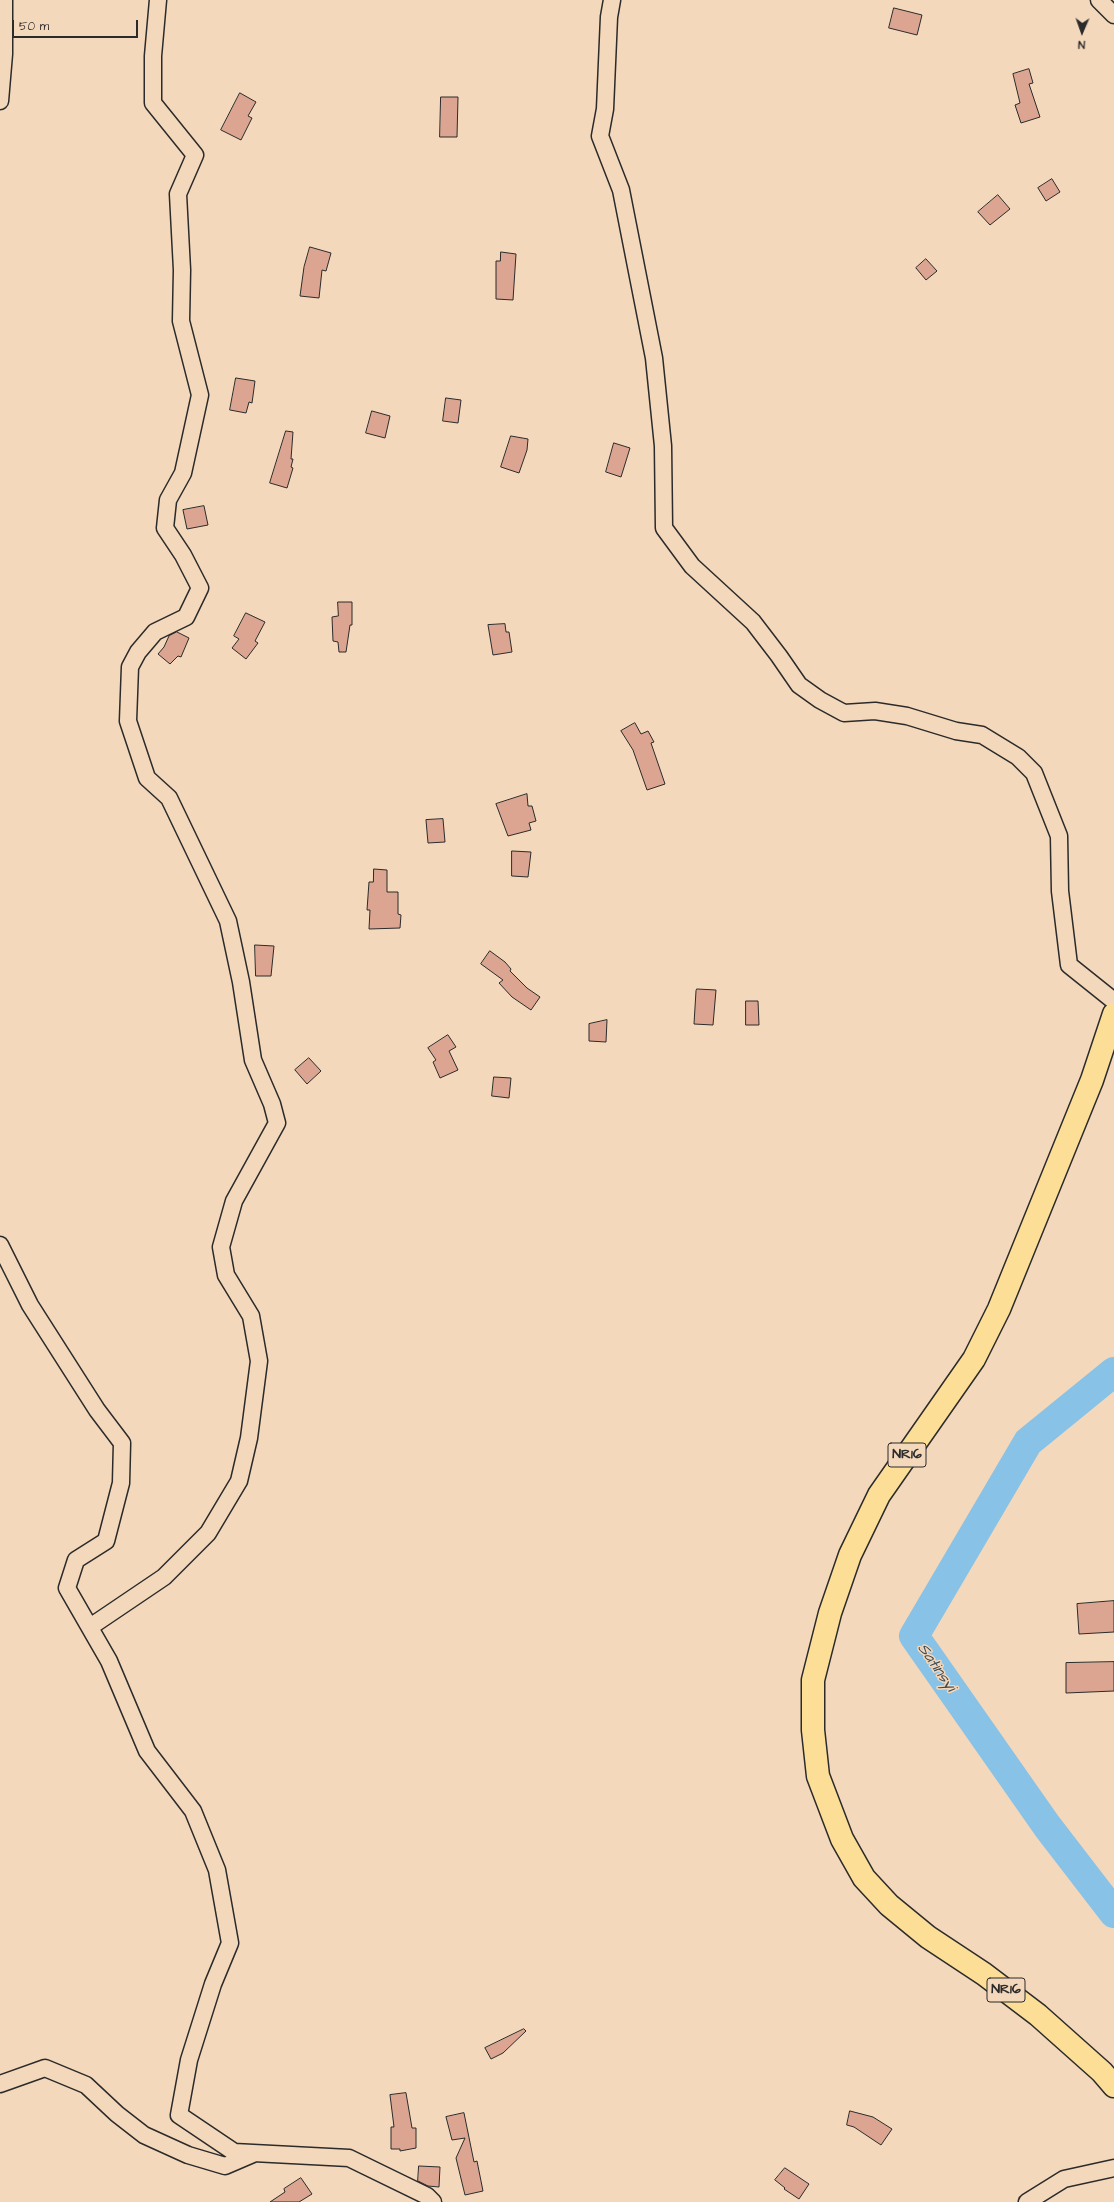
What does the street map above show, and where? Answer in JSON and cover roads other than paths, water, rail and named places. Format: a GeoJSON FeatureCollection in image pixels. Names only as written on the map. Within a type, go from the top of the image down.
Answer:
{"type":"FeatureCollection","features":[{"type":"Feature","properties":{"kind":"main road","name":"NR16"},"geometry":{"type":"LineString","coordinates":[[1114,1014],[1092,1080],[999,1309],[974,1359],[879,1495],[850,1555],[830,1614],[814,1680],[813,1730],[818,1776],[842,1839],[864,1878],[889,1905],[928,1937],[990,1978],[1038,2015],[1102,2072],[1114,2086]]}},
{"type":"Feature","properties":{"kind":"street"},"geometry":{"type":"LineString","coordinates":[[0,100],[4,54],[4,0]]}},
{"type":"Feature","properties":{"kind":"street"},"geometry":{"type":"LineString","coordinates":[[90,1627],[164,1577],[208,1533],[239,1481],[250,1430],[260,1361],[251,1316],[226,1275],[221,1247],[234,1202],[277,1123],[272,1104],[253,1060],[228,921],[169,798],[147,778],[128,721],[130,667],[138,652],[155,632],[186,617],[200,588],[183,555],[165,528],[168,500],[183,473],[200,395],[181,322],[182,270],[178,194],[195,155],[153,103],[153,56],[158,0]]}},
{"type":"Feature","properties":{"kind":"street"},"geometry":{"type":"LineString","coordinates":[[612,0],[609,17],[605,109],[600,136],[621,190],[654,358],[663,446],[664,528],[692,566],[753,622],[780,656],[799,685],[820,700],[844,713],[875,711],[907,716],[956,731],[982,735],[1018,757],[1034,773],[1059,836],[1060,891],[1069,965],[1114,1001]]}},
{"type":"Feature","properties":{"kind":"street"},"geometry":{"type":"LineString","coordinates":[[1099,0],[1114,15]]}},
{"type":"Feature","properties":{"kind":"street"},"geometry":{"type":"LineString","coordinates":[[0,1245],[30,1305],[97,1410],[122,1443],[122,1483],[106,1541],[76,1560],[67,1588],[109,1661],[147,1751],[193,1811],[217,1870],[230,1943],[213,1984],[189,2060],[179,2115],[234,2152],[349,2158],[427,2196],[433,2202]]}},
{"type":"Feature","properties":{"kind":"street"},"geometry":{"type":"LineString","coordinates":[[0,2084],[45,2068],[86,2085],[117,2114],[144,2135],[188,2155],[225,2166],[255,2153]]}},
{"type":"Feature","properties":{"kind":"street"},"geometry":{"type":"LineString","coordinates":[[1027,2202],[1064,2179],[1114,2168]]}},
{"type":"Feature","properties":{"kind":"waterway","name":"Satinsyi"},"geometry":{"type":"LineString","coordinates":[[1114,1372],[1028,1442],[914,1636],[1047,1826],[1114,1913]]}}]}
